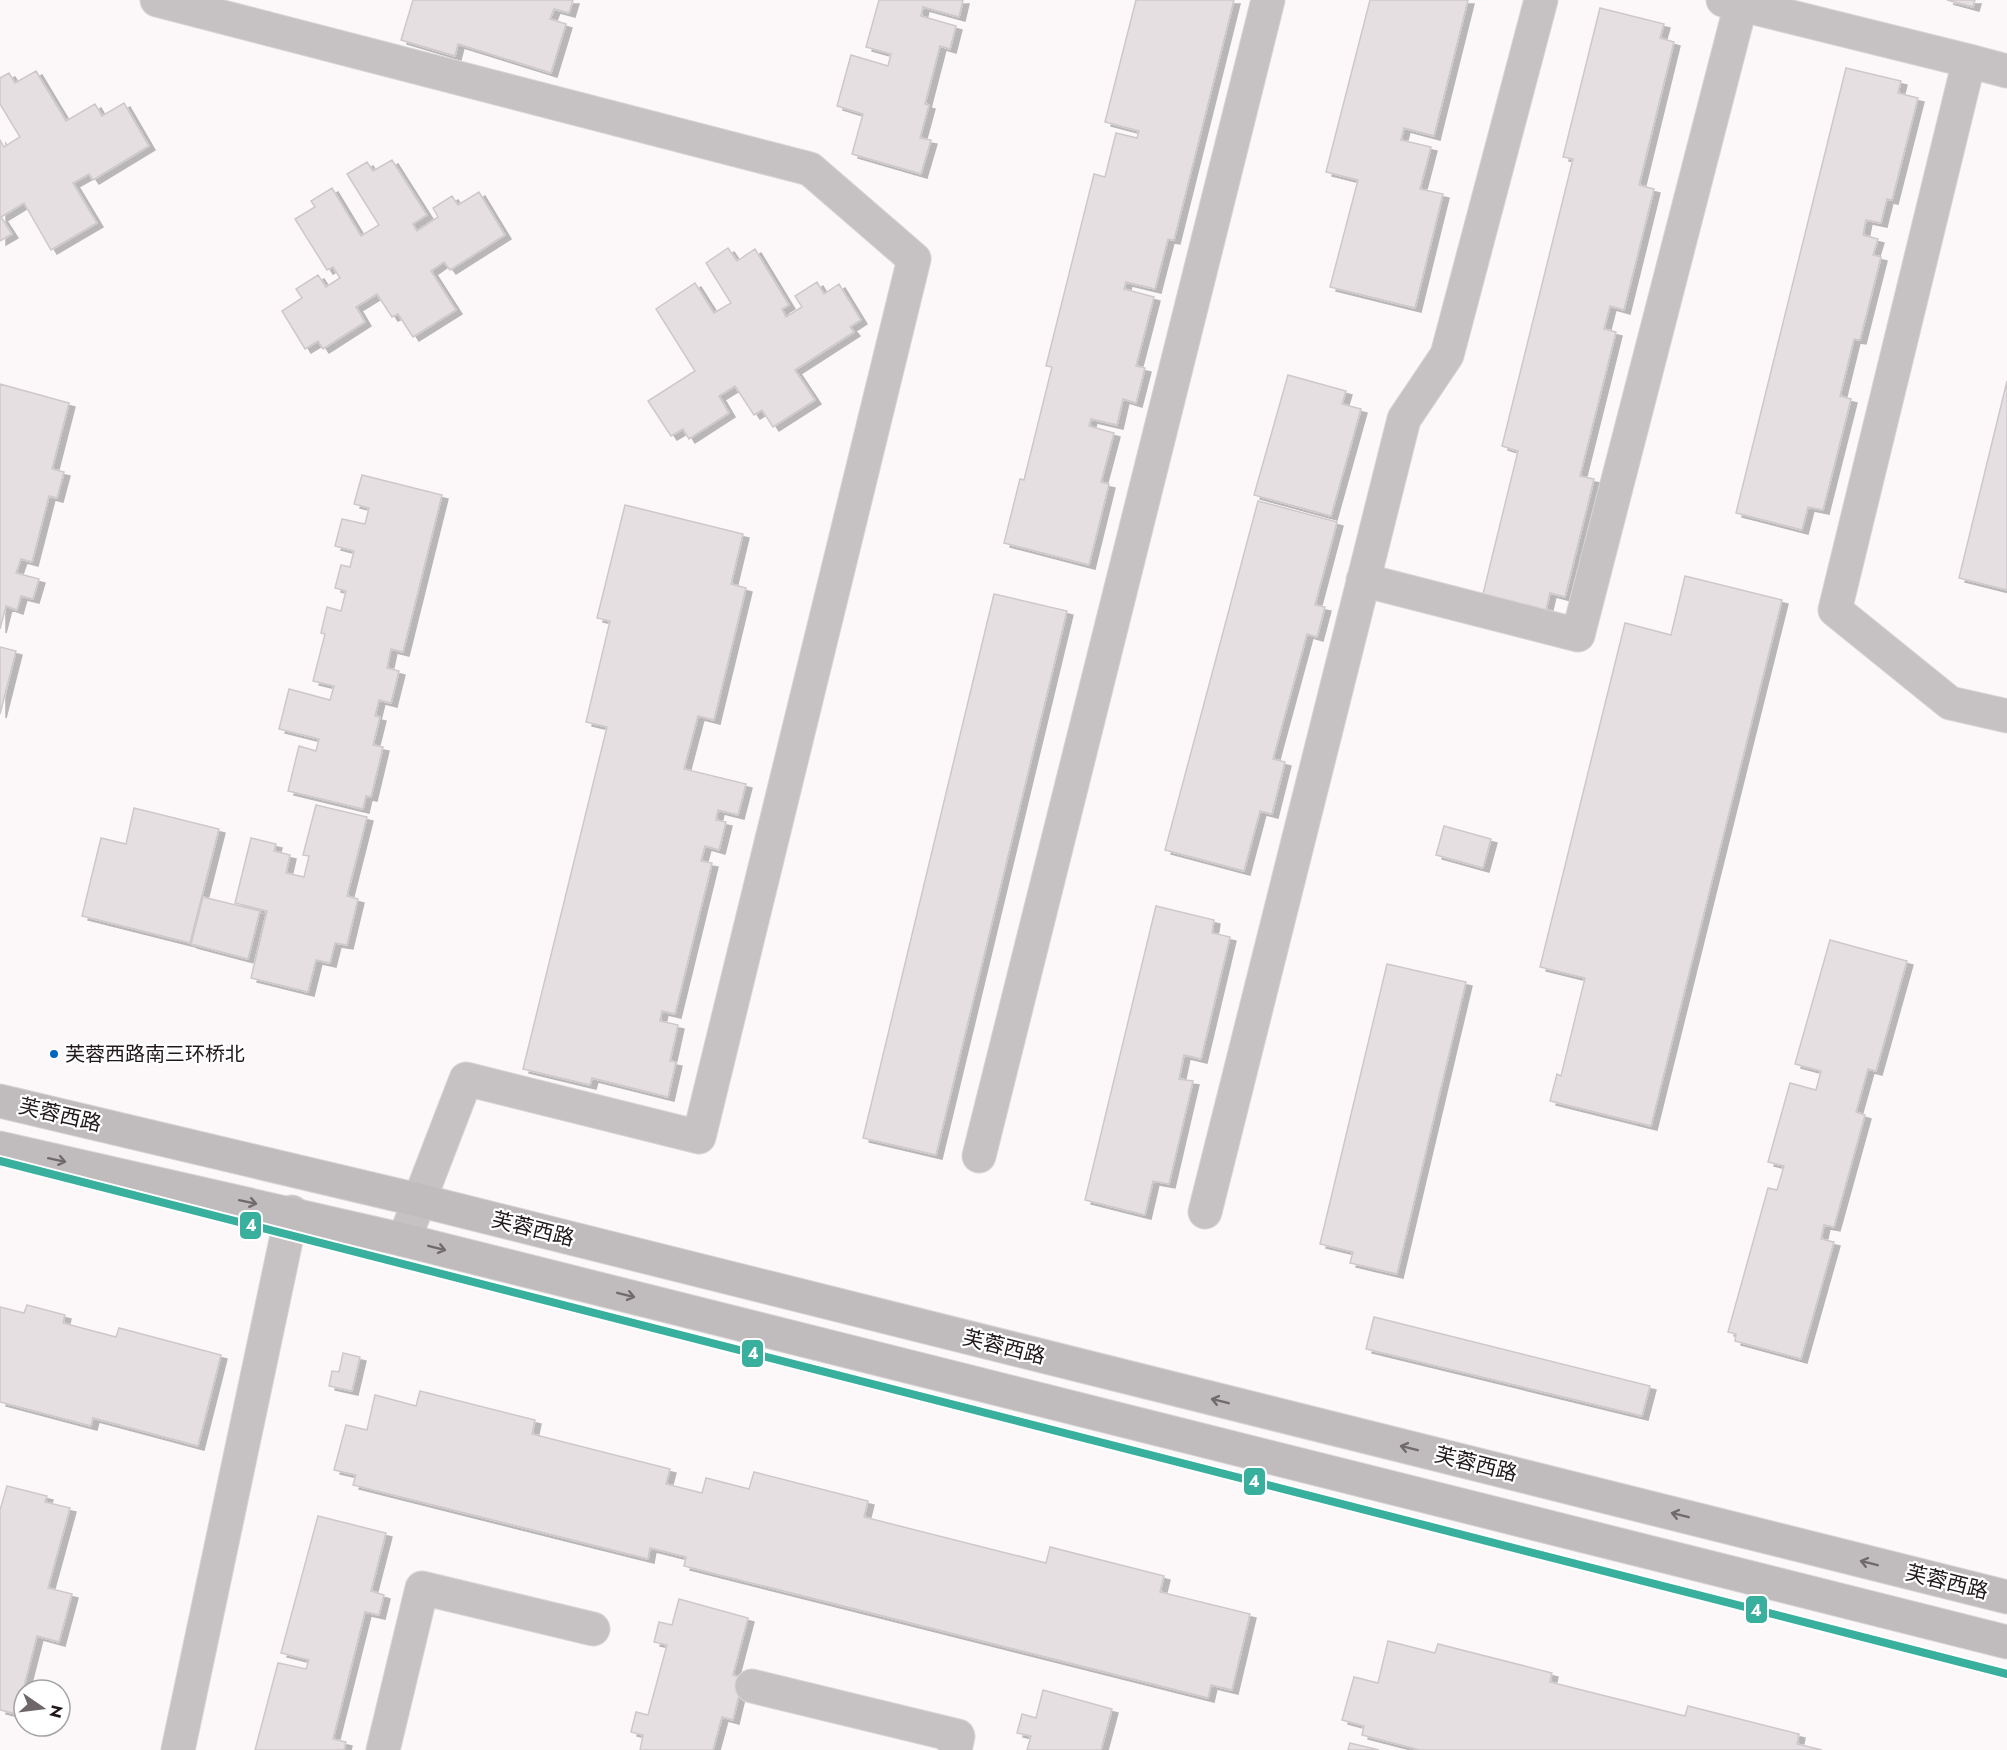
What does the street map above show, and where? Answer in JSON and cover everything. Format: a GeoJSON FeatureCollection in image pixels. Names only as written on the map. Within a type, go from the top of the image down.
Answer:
{"type":"FeatureCollection","features":[{"type":"Feature","properties":{"kind":"main road","name":"芙蓉西路"},"geometry":{"type":"LineString","coordinates":[[0,1101],[417,1200],[2007,1597]]}},
{"type":"Feature","properties":{"kind":"main road","name":"芙蓉西路"},"geometry":{"type":"LineString","coordinates":[[0,1148],[292,1212],[2007,1642]]}},
{"type":"Feature","properties":{"kind":"street"},"geometry":{"type":"LineString","coordinates":[[157,0],[810,169],[914,259],[699,1137],[466,1079],[417,1200],[404,1240]]}},
{"type":"Feature","properties":{"kind":"street"},"geometry":{"type":"LineString","coordinates":[[979,1156],[1268,0]]}},
{"type":"Feature","properties":{"kind":"street"},"geometry":{"type":"LineString","coordinates":[[1205,1212],[1404,418],[1447,355],[1540,0]]}},
{"type":"Feature","properties":{"kind":"street"},"geometry":{"type":"LineString","coordinates":[[1363,580],[1578,635],[1736,2],[2007,71]]}},
{"type":"Feature","properties":{"kind":"street"},"geometry":{"type":"LineString","coordinates":[[1969,61],[1836,610],[1950,703],[2007,716]]}},
{"type":"Feature","properties":{"kind":"street"},"geometry":{"type":"LineString","coordinates":[[178,1750],[292,1212]]}},
{"type":"Feature","properties":{"kind":"street"},"geometry":{"type":"LineString","coordinates":[[383,1750],[422,1588],[593,1629]]}},
{"type":"Feature","properties":{"kind":"street"},"geometry":{"type":"LineString","coordinates":[[752,1686],[958,1736],[955,1750]]}},
{"type":"Feature","properties":{"kind":"building"},"geometry":{"type":"Polygon","coordinates":[[[413,0],[573,0],[569,13],[554,9],[550,19],[566,24],[551,73],[458,44],[455,56],[401,40],[413,0]]]}},
{"type":"Feature","properties":{"kind":"building"},"geometry":{"type":"Polygon","coordinates":[[[879,0],[963,0],[959,17],[923,7],[921,16],[956,26],[950,49],[940,46],[925,104],[929,105],[920,138],[931,140],[921,174],[852,154],[863,114],[837,106],[851,55],[888,66],[891,54],[866,47],[879,0]]]}},
{"type":"Feature","properties":{"kind":"building"},"geometry":{"type":"Polygon","coordinates":[[[1136,0],[1234,0],[1174,240],[1168,239],[1155,289],[1126,282],[1124,289],[1154,297],[1136,366],[1145,368],[1136,403],[1123,399],[1117,425],[1091,419],[1089,426],[1114,433],[1101,482],[1109,484],[1089,565],[1004,543],[1020,479],[1024,480],[1052,367],[1046,366],[1094,174],[1105,177],[1116,133],[1137,138],[1139,131],[1105,122],[1136,0]]]}},
{"type":"Feature","properties":{"kind":"building"},"geometry":{"type":"Polygon","coordinates":[[[1370,0],[1468,0],[1434,136],[1404,128],[1401,140],[1431,147],[1420,189],[1443,194],[1415,308],[1330,287],[1358,180],[1326,172],[1370,0]]]}},
{"type":"Feature","properties":{"kind":"building"},"geometry":{"type":"Polygon","coordinates":[[[1947,0],[1975,0],[1973,7],[1947,0]]]}},
{"type":"Feature","properties":{"kind":"building"},"geometry":{"type":"Polygon","coordinates":[[[1600,8],[1664,24],[1660,38],[1674,42],[1639,185],[1654,189],[1624,310],[1610,306],[1604,329],[1616,332],[1580,476],[1594,479],[1565,597],[1550,593],[1546,610],[1483,594],[1518,451],[1502,446],[1573,159],[1563,157],[1600,8]]]}},
{"type":"Feature","properties":{"kind":"building"},"geometry":{"type":"Polygon","coordinates":[[[1846,68],[1901,81],[1898,93],[1918,98],[1892,200],[1887,199],[1881,223],[1866,220],[1863,235],[1878,239],[1873,255],[1881,257],[1860,340],[1854,339],[1840,396],[1851,399],[1823,510],[1808,507],[1802,530],[1736,513],[1846,68]]]}},
{"type":"Feature","properties":{"kind":"building"},"geometry":{"type":"Polygon","coordinates":[[[36,71],[66,121],[95,104],[102,116],[124,103],[149,146],[93,180],[89,174],[73,183],[97,223],[51,250],[24,203],[1,217],[12,234],[0,241],[0,140],[4,147],[20,137],[0,104],[0,78],[9,73],[15,83],[36,71]]]}},
{"type":"Feature","properties":{"kind":"building"},"geometry":{"type":"Polygon","coordinates":[[[392,160],[427,215],[413,224],[417,231],[438,217],[433,208],[452,196],[458,205],[479,192],[505,235],[450,270],[444,262],[431,271],[456,310],[413,337],[398,314],[392,317],[377,294],[356,307],[365,322],[323,349],[318,341],[305,349],[282,311],[302,298],[296,289],[318,275],[326,287],[340,278],[333,267],[327,270],[295,219],[315,207],[311,201],[332,188],[361,236],[379,225],[347,174],[367,162],[373,171],[392,160]]]}},
{"type":"Feature","properties":{"kind":"building"},"geometry":{"type":"Polygon","coordinates":[[[728,248],[737,261],[755,249],[789,305],[782,309],[786,317],[802,307],[795,296],[817,282],[824,294],[839,284],[861,320],[850,327],[854,332],[795,370],[815,400],[773,427],[762,410],[754,415],[735,386],[719,396],[729,413],[689,439],[683,429],[671,436],[648,401],[695,371],[656,309],[695,283],[714,313],[731,303],[706,263],[728,248]]]}},
{"type":"Feature","properties":{"kind":"building"},"geometry":{"type":"Polygon","coordinates":[[[1288,375],[1346,391],[1342,404],[1361,409],[1331,516],[1254,495],[1288,375]]]}},
{"type":"Feature","properties":{"kind":"building"},"geometry":{"type":"Polygon","coordinates":[[[2007,381],[2007,590],[1959,578],[2007,381]]]}},
{"type":"Feature","properties":{"kind":"building"},"geometry":{"type":"Polygon","coordinates":[[[0,384],[69,403],[52,469],[64,472],[57,498],[49,496],[32,562],[21,559],[16,573],[39,579],[33,599],[21,596],[17,610],[6,606],[0,629],[0,384]]]}},
{"type":"Feature","properties":{"kind":"building"},"geometry":{"type":"Polygon","coordinates":[[[362,475],[442,495],[403,652],[391,649],[387,668],[399,671],[391,703],[379,700],[375,716],[380,717],[373,745],[383,747],[371,797],[366,796],[363,809],[288,791],[299,746],[316,751],[319,739],[279,729],[289,689],[330,700],[334,686],[313,681],[325,634],[321,633],[327,607],[341,611],[346,591],[335,588],[341,565],[350,567],[354,551],[335,546],[342,519],[365,524],[369,508],[354,504],[362,475]]]}},
{"type":"Feature","properties":{"kind":"building"},"geometry":{"type":"Polygon","coordinates":[[[1258,501],[1337,522],[1315,605],[1325,607],[1317,637],[1307,634],[1273,759],[1285,762],[1272,814],[1260,811],[1244,871],[1165,850],[1258,501]]]}},
{"type":"Feature","properties":{"kind":"building"},"geometry":{"type":"Polygon","coordinates":[[[625,505],[743,534],[731,584],[746,588],[714,720],[698,716],[684,769],[746,784],[738,815],[718,810],[716,820],[726,822],[719,850],[705,846],[701,861],[712,863],[675,1014],[662,1011],[660,1021],[678,1025],[670,1061],[676,1062],[668,1097],[592,1078],[590,1085],[523,1069],[607,727],[586,722],[610,621],[597,618],[625,505]]]}},
{"type":"Feature","properties":{"kind":"building"},"geometry":{"type":"Polygon","coordinates":[[[1685,576],[1782,600],[1651,1126],[1550,1101],[1557,1074],[1561,1076],[1585,978],[1540,967],[1625,623],[1671,635],[1685,576]]]}},
{"type":"Feature","properties":{"kind":"building"},"geometry":{"type":"Polygon","coordinates":[[[994,594],[1067,611],[936,1155],[863,1138],[994,594]]]}},
{"type":"Feature","properties":{"kind":"building"},"geometry":{"type":"Polygon","coordinates":[[[0,647],[16,651],[0,714],[0,647]]]}},
{"type":"Feature","properties":{"kind":"building"},"geometry":{"type":"Polygon","coordinates":[[[316,805],[367,817],[347,896],[358,899],[347,945],[335,943],[330,963],[316,960],[308,992],[251,978],[267,911],[235,903],[251,838],[276,844],[274,851],[290,855],[286,873],[304,877],[309,856],[303,855],[316,805]]]}},
{"type":"Feature","properties":{"kind":"building"},"geometry":{"type":"Polygon","coordinates":[[[134,808],[219,829],[190,943],[82,916],[101,838],[126,844],[134,808]]]}},
{"type":"Feature","properties":{"kind":"building"},"geometry":{"type":"Polygon","coordinates":[[[1444,826],[1491,839],[1483,868],[1436,855],[1444,826]]]}},
{"type":"Feature","properties":{"kind":"building"},"geometry":{"type":"Polygon","coordinates":[[[203,897],[260,911],[248,959],[191,944],[203,897]]]}},
{"type":"Feature","properties":{"kind":"building"},"geometry":{"type":"Polygon","coordinates":[[[1156,906],[1214,920],[1212,933],[1230,937],[1201,1059],[1184,1055],[1179,1079],[1193,1081],[1169,1184],[1153,1181],[1145,1215],[1085,1200],[1156,906]]]}},
{"type":"Feature","properties":{"kind":"building"},"geometry":{"type":"Polygon","coordinates":[[[1830,940],[1907,961],[1876,1071],[1868,1069],[1856,1112],[1865,1115],[1834,1227],[1824,1225],[1821,1239],[1834,1242],[1801,1359],[1735,1341],[1736,1334],[1728,1332],[1768,1188],[1777,1190],[1784,1166],[1768,1162],[1790,1083],[1816,1090],[1821,1071],[1795,1064],[1830,940]]]}},
{"type":"Feature","properties":{"kind":"building"},"geometry":{"type":"Polygon","coordinates":[[[1387,964],[1466,982],[1397,1274],[1350,1263],[1353,1252],[1320,1244],[1387,964]]]}},
{"type":"Feature","properties":{"kind":"building"},"geometry":{"type":"Polygon","coordinates":[[[27,1305],[65,1315],[63,1323],[116,1337],[119,1328],[221,1355],[198,1446],[93,1418],[91,1426],[0,1402],[0,1307],[24,1313],[27,1305]]]}},
{"type":"Feature","properties":{"kind":"building"},"geometry":{"type":"Polygon","coordinates":[[[1374,1317],[1650,1386],[1642,1416],[1366,1349],[1374,1317]]]}},
{"type":"Feature","properties":{"kind":"building"},"geometry":{"type":"Polygon","coordinates":[[[343,1353],[360,1357],[352,1391],[329,1386],[332,1371],[339,1372],[343,1353]]]}},
{"type":"Feature","properties":{"kind":"building"},"geometry":{"type":"Polygon","coordinates":[[[420,1391],[535,1420],[532,1434],[670,1469],[666,1484],[702,1493],[706,1478],[749,1489],[754,1472],[868,1501],[864,1517],[1046,1563],[1050,1547],[1164,1576],[1160,1592],[1250,1614],[1232,1690],[1211,1685],[1208,1698],[684,1566],[686,1557],[650,1548],[648,1559],[353,1485],[356,1475],[334,1470],[346,1425],[367,1430],[375,1395],[416,1406],[420,1391]]]}},
{"type":"Feature","properties":{"kind":"building"},"geometry":{"type":"Polygon","coordinates":[[[7,1486],[47,1496],[45,1502],[70,1508],[48,1588],[72,1594],[59,1642],[37,1636],[26,1678],[12,1678],[12,1713],[0,1710],[0,1510],[7,1486]]]}},
{"type":"Feature","properties":{"kind":"building"},"geometry":{"type":"Polygon","coordinates":[[[318,1516],[386,1533],[371,1591],[384,1595],[379,1615],[365,1612],[333,1739],[346,1742],[344,1750],[255,1750],[278,1663],[306,1669],[309,1660],[281,1653],[318,1516]]]}},
{"type":"Feature","properties":{"kind":"building"},"geometry":{"type":"Polygon","coordinates":[[[679,1599],[748,1618],[733,1675],[743,1678],[733,1720],[722,1717],[713,1750],[640,1750],[643,1735],[631,1732],[636,1712],[648,1715],[667,1645],[654,1642],[659,1622],[672,1625],[679,1599]]]}},
{"type":"Feature","properties":{"kind":"building"},"geometry":{"type":"Polygon","coordinates":[[[1388,1641],[1435,1653],[1438,1644],[1552,1673],[1550,1682],[1685,1716],[1688,1706],[1799,1734],[1797,1744],[1822,1750],[1420,1750],[1362,1735],[1364,1726],[1342,1720],[1354,1677],[1378,1683],[1388,1641]]]}},
{"type":"Feature","properties":{"kind":"building"},"geometry":{"type":"Polygon","coordinates":[[[1043,1690],[1112,1709],[1101,1750],[1027,1750],[1031,1736],[1017,1733],[1022,1714],[1036,1718],[1043,1690]]]}},
{"type":"Feature","properties":{"kind":"building"},"geometry":{"type":"Polygon","coordinates":[[[1350,1743],[1379,1750],[1348,1750],[1350,1743]]]}},
{"type":"Feature","properties":{"kind":"transit line","name":"4"},"geometry":{"type":"LineString","coordinates":[[0,1161],[2007,1674]]}},
{"type":"Feature","properties":{"kind":"place","name":"芙蓉西路南三环桥北"},"geometry":{"type":"Point","coordinates":[54,1054]}}]}
